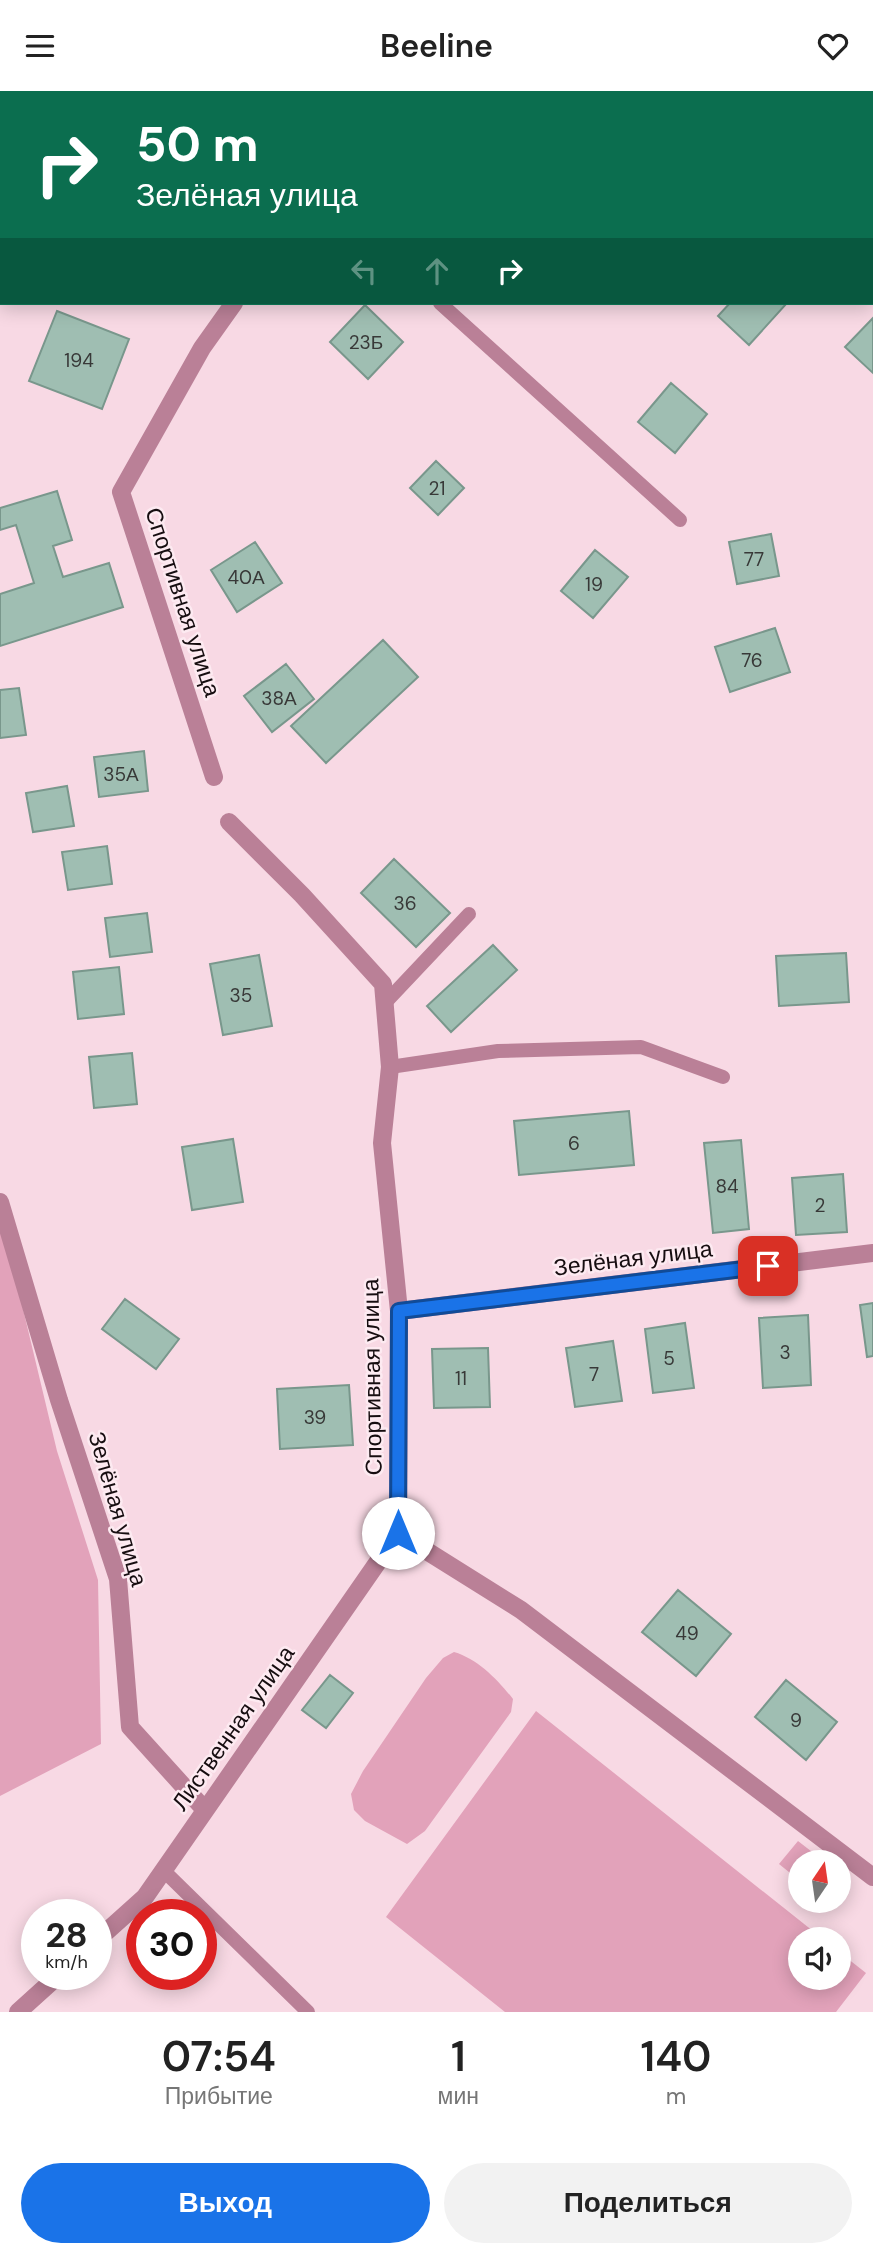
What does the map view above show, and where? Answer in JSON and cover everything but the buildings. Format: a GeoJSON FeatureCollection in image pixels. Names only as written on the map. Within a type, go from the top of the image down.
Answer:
{"type":"FeatureCollection","features":[{"type":"Feature","properties":{"kind":"street","name":"Спортивная улица"},"geometry":{"type":"LineString","coordinates":[[214,777],[121,492],[202,348],[233,305]]}},
{"type":"Feature","properties":{"kind":"street","name":"Спортивная улица"},"geometry":{"type":"LineString","coordinates":[[229,823],[302,895],[383,984],[390,1067],[382,1143],[399,1311],[398,1533]]}},
{"type":"Feature","properties":{"kind":"street","name":"Зелёная улица"},"geometry":{"type":"LineString","coordinates":[[0,1202],[59,1400],[118,1579],[130,1727],[205,1810]]}},
{"type":"Feature","properties":{"kind":"street","name":"Зелёная улица"},"geometry":{"type":"LineString","coordinates":[[399,1311],[873,1253]]}},
{"type":"Feature","properties":{"kind":"street","name":"Лиственная улица"},"geometry":{"type":"LineString","coordinates":[[112,1927],[145,1897],[163,1870],[177,1841],[205,1810],[398,1533]]}},
{"type":"Feature","properties":{"kind":"street"},"geometry":{"type":"LineString","coordinates":[[398,1533],[521,1610],[873,1877]]}},
{"type":"Feature","properties":{"kind":"street"},"geometry":{"type":"LineString","coordinates":[[18,2012],[42,1990]]}},
{"type":"Feature","properties":{"kind":"lane"},"geometry":{"type":"LineString","coordinates":[[442,305],[680,520]]}},
{"type":"Feature","properties":{"kind":"lane"},"geometry":{"type":"LineString","coordinates":[[385,1003],[469,914]]}},
{"type":"Feature","properties":{"kind":"lane"},"geometry":{"type":"LineString","coordinates":[[390,1067],[498,1051],[641,1047],[723,1077]]}},
{"type":"Feature","properties":{"kind":"lane"},"geometry":{"type":"LineString","coordinates":[[163,1870],[308,2012]]}},
{"type":"Feature","properties":{"kind":"shaded area"},"geometry":{"type":"Polygon","coordinates":[[[0,1213],[57,1451],[98,1580],[101,1744],[0,1796],[0,1213]]]}},
{"type":"Feature","properties":{"kind":"shaded area"},"geometry":{"type":"Polygon","coordinates":[[[454,1652],[479,1665],[501,1685],[513,1699],[511,1712],[425,1831],[407,1844],[365,1821],[354,1810],[351,1794],[363,1771],[426,1678],[443,1658],[454,1652]]]}},
{"type":"Feature","properties":{"kind":"shaded area"},"geometry":{"type":"Polygon","coordinates":[[[536,1711],[808,1927],[788,1927],[788,1990],[851,1990],[851,1961],[866,1973],[836,2012],[505,2012],[386,1917],[536,1711]]]}},
{"type":"Feature","properties":{"kind":"shaded area"},"geometry":{"type":"Polygon","coordinates":[[[798,1841],[810,1850],[791,1850],[798,1841]]]}},
{"type":"Feature","properties":{"kind":"shaded area"},"geometry":{"type":"Polygon","coordinates":[[[788,1853],[788,1871],[779,1864],[788,1853]]]}},
{"type":"Feature","properties":{"kind":"route"},"geometry":{"type":"LineString","coordinates":[[398,1533],[399,1311],[768,1266]]}}]}
